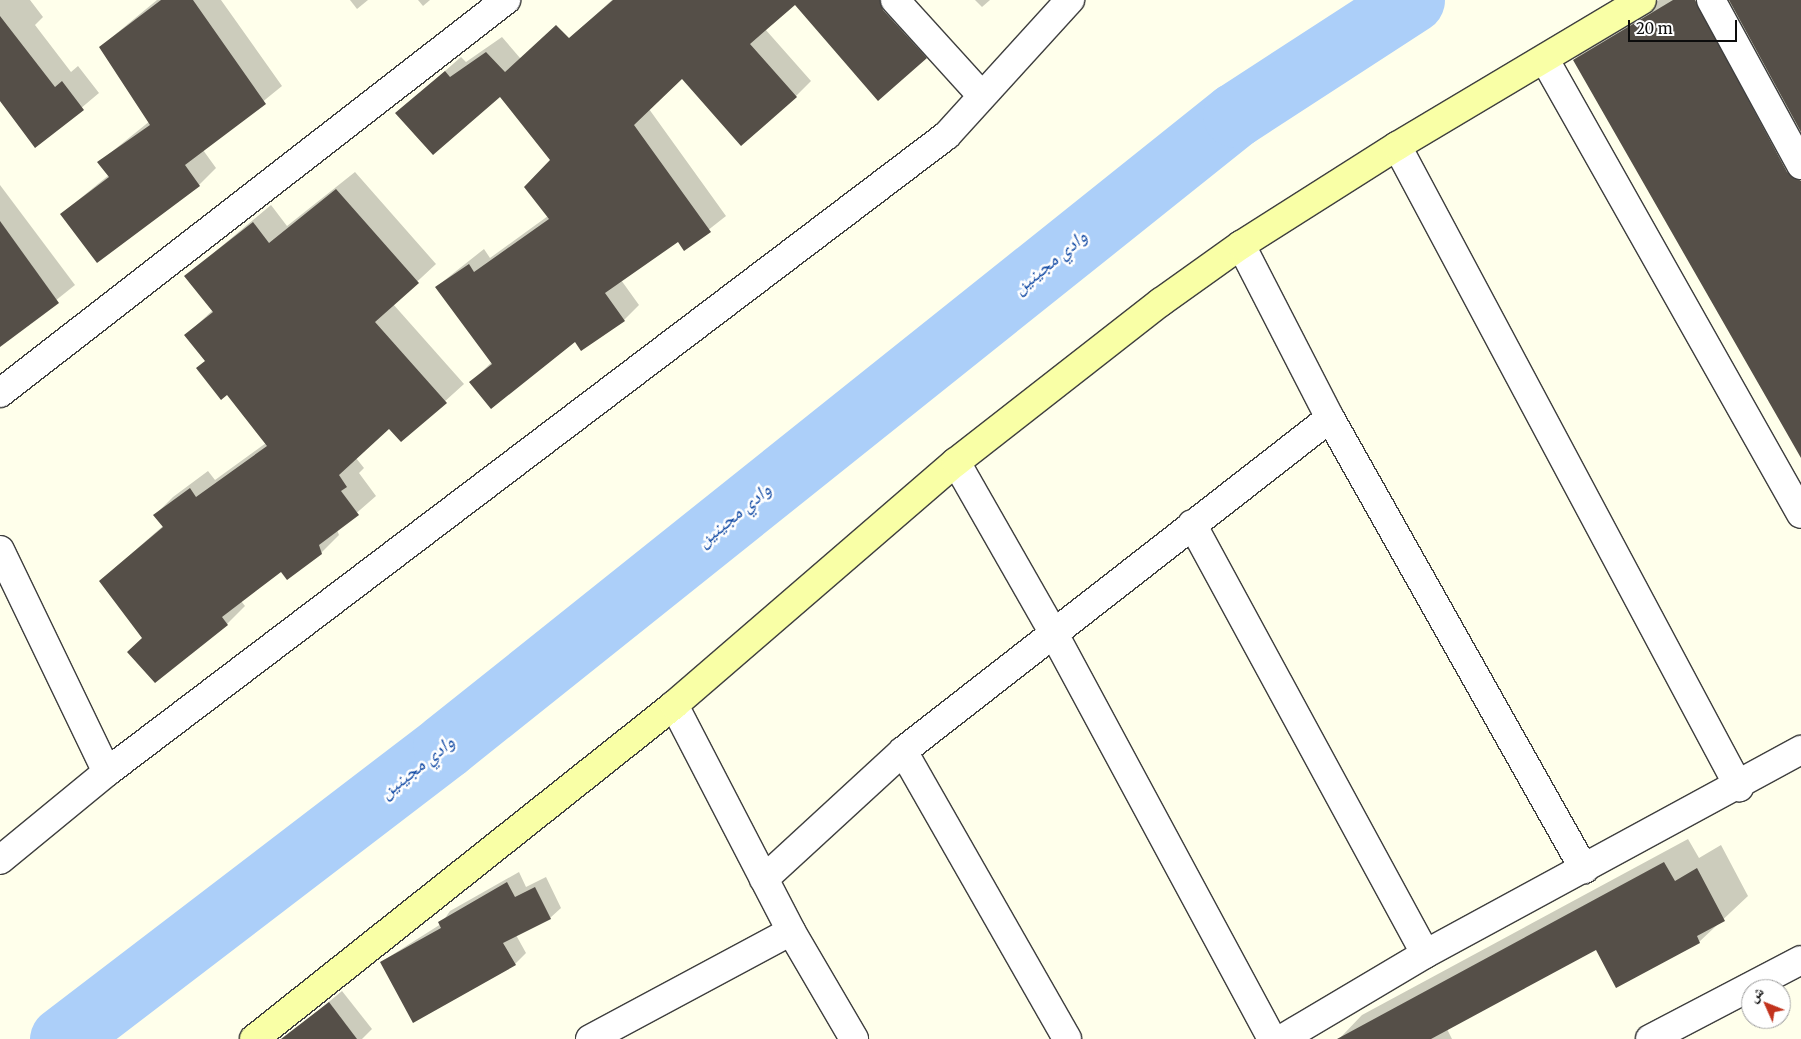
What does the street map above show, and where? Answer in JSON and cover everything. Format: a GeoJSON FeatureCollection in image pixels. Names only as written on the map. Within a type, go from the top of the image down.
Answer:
{"type":"FeatureCollection","features":[{"type":"Feature","properties":{"kind":"street"},"geometry":{"type":"LineString","coordinates":[[0,393],[506,0]]}},
{"type":"Feature","properties":{"kind":"street"},"geometry":{"type":"LineString","coordinates":[[895,0],[980,95]]}},
{"type":"Feature","properties":{"kind":"street"},"geometry":{"type":"LineString","coordinates":[[0,860],[107,772],[947,135],[980,95],[1070,0]]}},
{"type":"Feature","properties":{"kind":"street"},"geometry":{"type":"LineString","coordinates":[[254,1039],[674,705],[956,462],[1241,245],[1397,146],[1545,60],[1642,0]]}},
{"type":"Feature","properties":{"kind":"street"},"geometry":{"type":"LineString","coordinates":[[1711,0],[1801,165]]}},
{"type":"Feature","properties":{"kind":"street"},"geometry":{"type":"LineString","coordinates":[[1545,60],[1801,514]]}},
{"type":"Feature","properties":{"kind":"street"},"geometry":{"type":"LineString","coordinates":[[1397,146],[1739,787]]}},
{"type":"Feature","properties":{"kind":"street"},"geometry":{"type":"LineString","coordinates":[[1241,245],[1330,418],[1584,870]]}},
{"type":"Feature","properties":{"kind":"street"},"geometry":{"type":"LineString","coordinates":[[764,879],[903,751],[1330,418]]}},
{"type":"Feature","properties":{"kind":"street"},"geometry":{"type":"LineString","coordinates":[[956,462],[1054,634],[1272,1039]]}},
{"type":"Feature","properties":{"kind":"street"},"geometry":{"type":"LineString","coordinates":[[1192,524],[1426,954]]}},
{"type":"Feature","properties":{"kind":"street"},"geometry":{"type":"LineString","coordinates":[[0,550],[107,772]]}},
{"type":"Feature","properties":{"kind":"street"},"geometry":{"type":"LineString","coordinates":[[674,705],[791,931],[854,1039]]}},
{"type":"Feature","properties":{"kind":"street"},"geometry":{"type":"LineString","coordinates":[[903,751],[1067,1039]]}},
{"type":"Feature","properties":{"kind":"street"},"geometry":{"type":"LineString","coordinates":[[1282,1039],[1426,954],[1799,756]]}},
{"type":"Feature","properties":{"kind":"street"},"geometry":{"type":"LineString","coordinates":[[590,1039],[791,931]]}},
{"type":"Feature","properties":{"kind":"street"},"geometry":{"type":"LineString","coordinates":[[1650,1039],[1801,960]]}},
{"type":"Feature","properties":{"kind":"building"},"geometry":{"type":"Polygon","coordinates":[[[161,0],[193,0],[266,104],[185,165],[200,186],[97,263],[60,214],[109,177],[97,162],[150,125],[99,47],[161,0]]]}},
{"type":"Feature","properties":{"kind":"building"},"geometry":{"type":"Polygon","coordinates":[[[613,0],[880,0],[883,10],[927,58],[878,101],[795,5],[750,44],[797,97],[741,146],[682,79],[634,125],[711,232],[684,251],[678,242],[605,293],[625,321],[581,351],[575,342],[491,409],[469,382],[492,364],[435,287],[469,264],[474,272],[549,219],[524,187],[550,160],[500,97],[433,155],[395,113],[445,71],[450,77],[486,52],[505,72],[556,25],[569,38],[613,0]]]}},
{"type":"Feature","properties":{"kind":"building"},"geometry":{"type":"Polygon","coordinates":[[[1673,0],[1695,0],[1787,172],[1801,181],[1801,458],[1573,60],[1673,0]]]}},
{"type":"Feature","properties":{"kind":"building"},"geometry":{"type":"Polygon","coordinates":[[[1729,0],[1801,0],[1801,132],[1729,0]]]}},
{"type":"Feature","properties":{"kind":"building"},"geometry":{"type":"Polygon","coordinates":[[[0,16],[55,87],[62,81],[84,110],[35,148],[0,101],[0,16]]]}},
{"type":"Feature","properties":{"kind":"building"},"geometry":{"type":"Polygon","coordinates":[[[336,189],[419,283],[375,322],[447,403],[401,442],[389,429],[339,475],[347,487],[341,491],[359,515],[319,545],[322,554],[287,580],[281,572],[222,617],[228,625],[155,683],[127,652],[142,638],[99,581],[163,527],[153,515],[190,488],[196,497],[267,446],[227,395],[221,400],[196,368],[205,361],[184,335],[213,312],[184,276],[253,222],[269,243],[336,189]]]}},
{"type":"Feature","properties":{"kind":"building"},"geometry":{"type":"Polygon","coordinates":[[[0,221],[59,303],[0,347],[0,221]]]}},
{"type":"Feature","properties":{"kind":"building"},"geometry":{"type":"Polygon","coordinates":[[[1664,862],[1675,881],[1697,868],[1725,921],[1697,936],[1700,943],[1616,988],[1596,950],[1431,1039],[1337,1039],[1664,862]]]}},
{"type":"Feature","properties":{"kind":"building"},"geometry":{"type":"Polygon","coordinates":[[[507,882],[515,897],[535,887],[551,919],[503,943],[516,965],[413,1023],[380,962],[441,928],[438,922],[507,882]]]}},
{"type":"Feature","properties":{"kind":"building"},"geometry":{"type":"Polygon","coordinates":[[[329,1002],[357,1039],[281,1039],[329,1002]]]}},
{"type":"Feature","properties":{"kind":"waterway","name":"وادي مجينين"},"geometry":{"type":"LineString","coordinates":[[62,1039],[445,746],[1235,115],[1412,0]]}}]}
